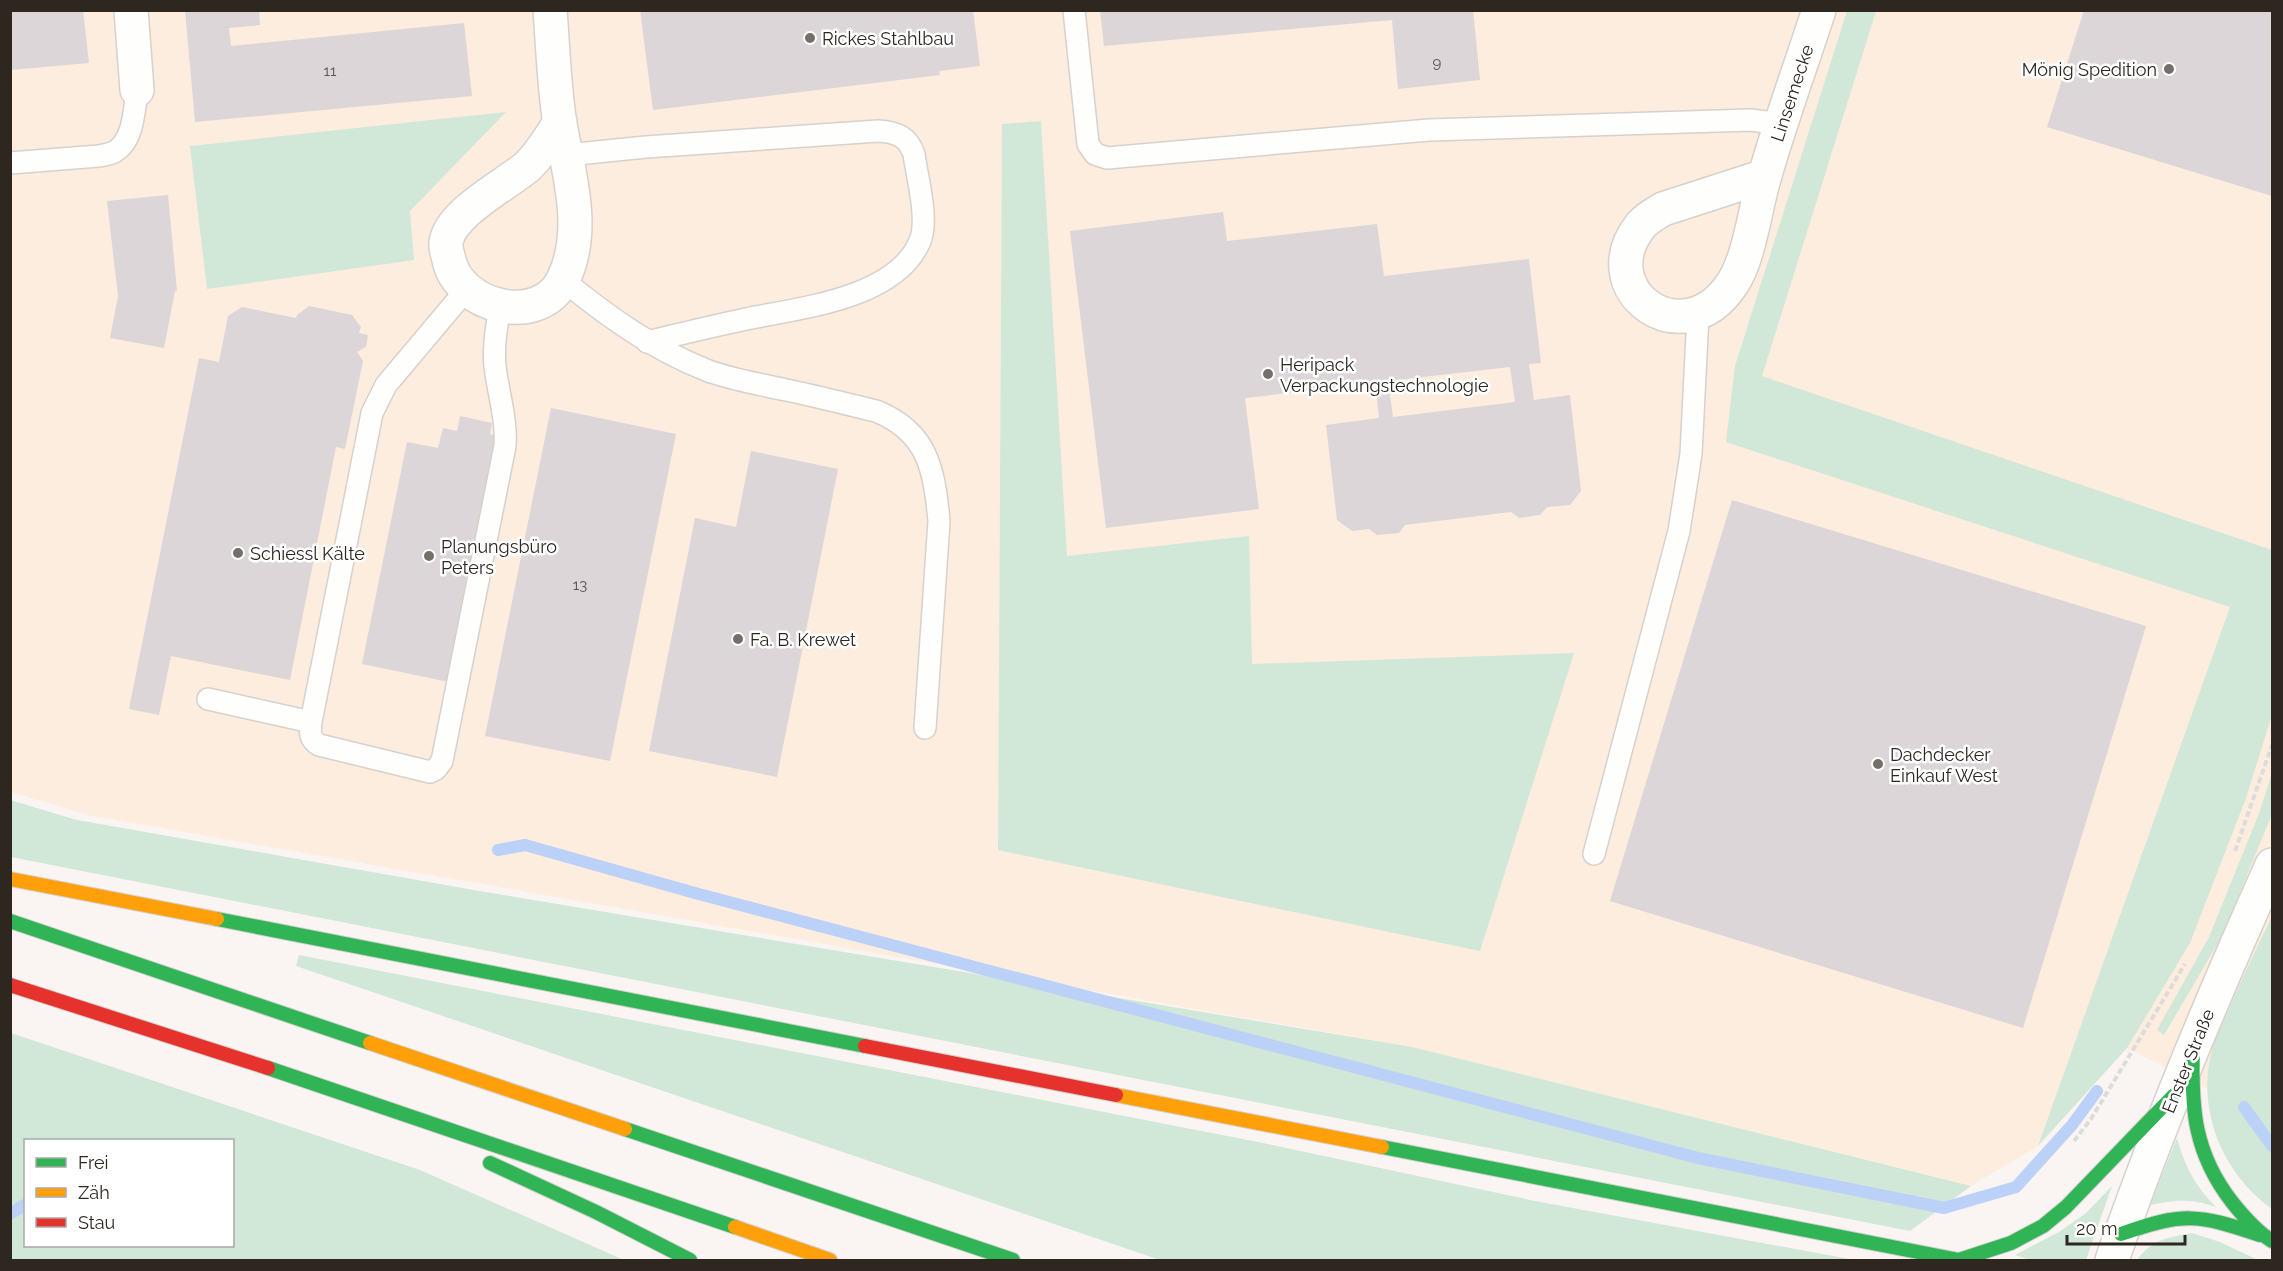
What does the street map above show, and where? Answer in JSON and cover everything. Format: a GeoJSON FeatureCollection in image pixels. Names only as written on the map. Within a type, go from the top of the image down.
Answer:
{"type":"FeatureCollection","features":[{"type":"Feature","properties":{"kind":"highway"},"geometry":{"type":"LineString","coordinates":[[10,879],[1960,1260],[2011,1243],[2043,1226],[2066,1207],[2174,1095]]}},
{"type":"Feature","properties":{"kind":"highway"},"geometry":{"type":"LineString","coordinates":[[10,921],[1013,1260]]}},
{"type":"Feature","properties":{"kind":"highway"},"geometry":{"type":"LineString","coordinates":[[10,985],[333,1089],[830,1260]]}},
{"type":"Feature","properties":{"kind":"highway"},"geometry":{"type":"LineString","coordinates":[[2193,1049],[2192,1116],[2196,1138],[2211,1174],[2224,1194],[2270,1239]]}},
{"type":"Feature","properties":{"kind":"highway"},"geometry":{"type":"LineString","coordinates":[[333,1089],[460,1148]]}},
{"type":"Feature","properties":{"kind":"highway"},"geometry":{"type":"LineString","coordinates":[[481,1158],[596,1212],[690,1260]]}},
{"type":"Feature","properties":{"kind":"highway"},"geometry":{"type":"LineString","coordinates":[[2116,1247],[2149,1224],[2185,1216],[2221,1222],[2270,1239]]}},
{"type":"Feature","properties":{"kind":"street"},"geometry":{"type":"LineString","coordinates":[[131,10],[137,90]]}},
{"type":"Feature","properties":{"kind":"street"},"geometry":{"type":"LineString","coordinates":[[550,10],[560,122],[572,185],[575,230],[572,247],[563,280],[556,291],[540,301],[514,306],[491,304],[466,290],[458,282],[451,269],[446,242],[462,216],[530,164],[560,122]]}},
{"type":"Feature","properties":{"kind":"street","name":"Linsemecke"},"geometry":{"type":"LineString","coordinates":[[1698,315],[1713,306],[1733,283],[1741,267],[1765,176],[1819,10]]}},
{"type":"Feature","properties":{"kind":"street"},"geometry":{"type":"LineString","coordinates":[[1698,315],[1679,318],[1659,312],[1646,305],[1633,293],[1627,278],[1626,259],[1630,243],[1641,225],[1663,209],[1765,176]]}},
{"type":"Feature","properties":{"kind":"street","name":"Enster Straße"},"geometry":{"type":"LineString","coordinates":[[2116,1247],[2174,1095],[2229,961],[2272,865]]}},
{"type":"Feature","properties":{"kind":"lane"},"geometry":{"type":"LineString","coordinates":[[1074,10],[1088,144],[1095,154],[1107,158],[1429,130],[1751,120],[1782,124]]}},
{"type":"Feature","properties":{"kind":"lane"},"geometry":{"type":"LineString","coordinates":[[10,163],[99,156],[113,152],[124,143],[129,131],[134,118],[137,90]]}},
{"type":"Feature","properties":{"kind":"lane"},"geometry":{"type":"LineString","coordinates":[[567,155],[878,130],[891,131],[903,136],[911,144],[923,225],[920,240],[911,255],[885,280],[834,300],[647,342]]}},
{"type":"Feature","properties":{"kind":"lane"},"geometry":{"type":"LineString","coordinates":[[563,280],[647,342],[708,371],[876,411],[894,418],[907,428],[922,447],[930,469],[936,492],[939,520],[925,728]]}},
{"type":"Feature","properties":{"kind":"lane"},"geometry":{"type":"LineString","coordinates":[[466,290],[386,385],[372,413],[311,722],[312,741],[319,745],[430,772],[436,769],[442,761],[505,447],[506,435],[494,355],[494,337],[501,305]]}},
{"type":"Feature","properties":{"kind":"lane"},"geometry":{"type":"LineString","coordinates":[[1594,854],[1679,531],[1691,454],[1698,315]]}},
{"type":"Feature","properties":{"kind":"lane"},"geometry":{"type":"LineString","coordinates":[[208,699],[311,722]]}},
{"type":"Feature","properties":{"kind":"path"},"geometry":{"type":"LineString","coordinates":[[2235,851],[2272,745]]}},
{"type":"Feature","properties":{"kind":"path"},"geometry":{"type":"LineString","coordinates":[[2068,1148],[2091,1119],[2186,963]]}},
{"type":"Feature","properties":{"kind":"shaded area"},"geometry":{"type":"Polygon","coordinates":[[[10,11],[2272,11],[2272,1118],[2244,1107],[2127,1048],[2038,1146],[1971,1186],[1412,1047],[88,815],[11,792],[10,11]],[[1041,121],[1002,125],[998,850],[1574,654],[1252,664],[1066,556],[1041,121]]]}},
{"type":"Feature","properties":{"kind":"green space"},"geometry":{"type":"Polygon","coordinates":[[[1847,11],[1876,11],[1762,376],[2272,550],[2272,715],[2246,798],[2190,943],[2127,1048],[2038,1146],[2230,607],[1726,442],[1735,366],[1847,11]]]}},
{"type":"Feature","properties":{"kind":"green space"},"geometry":{"type":"Polygon","coordinates":[[[506,112],[410,211],[414,260],[207,289],[190,146],[506,112]]]}},
{"type":"Feature","properties":{"kind":"green space"},"geometry":{"type":"Polygon","coordinates":[[[1041,121],[1067,556],[1249,536],[1252,664],[1574,653],[1480,951],[998,850],[1002,124],[1041,121]]]}},
{"type":"Feature","properties":{"kind":"green space"},"geometry":{"type":"Polygon","coordinates":[[[2272,773],[2270,819],[2221,938],[2164,1035],[2157,1030],[2209,937],[2260,811],[2272,773]]]}},
{"type":"Feature","properties":{"kind":"green space"},"geometry":{"type":"Polygon","coordinates":[[[10,800],[77,820],[474,890],[1412,1047],[1971,1186],[1910,1231],[11,857],[10,800]]]}},
{"type":"Feature","properties":{"kind":"green space"},"geometry":{"type":"Polygon","coordinates":[[[2272,916],[2272,1209],[2239,1177],[2217,1138],[2208,1095],[2208,1072],[2214,1042],[2272,916]]]}},
{"type":"Feature","properties":{"kind":"green space"},"geometry":{"type":"Polygon","coordinates":[[[299,955],[1263,1143],[1535,1201],[1855,1260],[1160,1260],[296,966],[299,955]]]}},
{"type":"Feature","properties":{"kind":"green space"},"geometry":{"type":"Polygon","coordinates":[[[11,1033],[420,1170],[624,1260],[11,1260],[11,1033]]]}},
{"type":"Feature","properties":{"kind":"green space"},"geometry":{"type":"Polygon","coordinates":[[[2177,1138],[2192,1176],[2216,1207],[2183,1201],[2150,1205],[2177,1138]]]}},
{"type":"Feature","properties":{"kind":"green space"},"geometry":{"type":"Polygon","coordinates":[[[2112,1186],[2086,1260],[2030,1260],[2015,1255],[2059,1232],[2086,1213],[2112,1186]]]}},
{"type":"Feature","properties":{"kind":"green space"},"geometry":{"type":"Polygon","coordinates":[[[2192,1233],[2220,1242],[2258,1260],[2137,1260],[2154,1244],[2168,1238],[2192,1233]]]}},
{"type":"Feature","properties":{"kind":"building"},"geometry":{"type":"Polygon","coordinates":[[[10,10],[83,10],[89,63],[10,70],[10,10]]]}},
{"type":"Feature","properties":{"kind":"building"},"geometry":{"type":"Polygon","coordinates":[[[185,10],[259,10],[260,25],[229,28],[231,46],[464,23],[472,96],[195,122],[185,10]]]}},
{"type":"Feature","properties":{"kind":"building","name":"Rickes Stahlbau"},"geometry":{"type":"Polygon","coordinates":[[[640,10],[973,10],[980,66],[939,71],[940,75],[653,110],[640,10]]]}},
{"type":"Feature","properties":{"kind":"building"},"geometry":{"type":"Polygon","coordinates":[[[1100,10],[1473,10],[1480,80],[1398,89],[1392,20],[1104,46],[1100,10]]]}},
{"type":"Feature","properties":{"kind":"building","name":"Mönig Spedition"},"geometry":{"type":"Polygon","coordinates":[[[2084,10],[2272,10],[2272,196],[2047,127],[2084,10]]]}},
{"type":"Feature","properties":{"kind":"building"},"geometry":{"type":"Polygon","coordinates":[[[168,195],[177,291],[175,291],[164,348],[110,338],[118,296],[107,201],[168,195]]]}},
{"type":"Feature","properties":{"kind":"building","name":"Heripack Verpackungstechnologie"},"geometry":{"type":"Polygon","coordinates":[[[1223,212],[1227,241],[1377,224],[1384,276],[1529,259],[1541,363],[1529,364],[1534,400],[1570,395],[1581,491],[1570,505],[1547,507],[1540,515],[1519,518],[1511,512],[1405,525],[1399,533],[1377,535],[1369,529],[1352,531],[1337,520],[1326,425],[1379,418],[1375,383],[1245,398],[1259,509],[1106,528],[1070,231],[1223,212]],[[1510,367],[1388,381],[1393,417],[1515,402],[1510,367]]]}},
{"type":"Feature","properties":{"kind":"building","name":"Schiessl Kälte"},"geometry":{"type":"Polygon","coordinates":[[[309,306],[352,315],[361,327],[359,333],[368,335],[366,347],[357,352],[363,361],[345,449],[336,447],[290,680],[171,656],[159,715],[129,709],[199,358],[219,362],[228,316],[242,307],[296,318],[309,306]]]}},
{"type":"Feature","properties":{"kind":"building"},"geometry":{"type":"Polygon","coordinates":[[[551,408],[676,434],[610,761],[485,736],[551,408]]]}},
{"type":"Feature","properties":{"kind":"building","name":"Planungsbüro Peters"},"geometry":{"type":"Polygon","coordinates":[[[460,416],[492,423],[490,434],[498,436],[449,682],[362,664],[407,442],[438,448],[443,428],[457,431],[460,416]]]}},
{"type":"Feature","properties":{"kind":"building","name":"Fa. B. Krewet"},"geometry":{"type":"Polygon","coordinates":[[[751,451],[838,469],[777,777],[649,751],[695,518],[736,527],[751,451]]]}},
{"type":"Feature","properties":{"kind":"building","name":"Dachdecker Einkauf West"},"geometry":{"type":"Polygon","coordinates":[[[1732,500],[2146,626],[2023,1028],[1610,901],[1732,500]]]}},
{"type":"Feature","properties":{"kind":"waterway"},"geometry":{"type":"LineString","coordinates":[[498,850],[525,845],[695,893],[1698,1158],[1944,1208],[2016,1187],[2072,1125],[2097,1091]]}},
{"type":"Feature","properties":{"kind":"waterway"},"geometry":{"type":"LineString","coordinates":[[2244,1107],[2272,1146]]}},
{"type":"Feature","properties":{"kind":"waterway"},"geometry":{"type":"LineString","coordinates":[[10,1214],[24,1205]]}},
{"type":"Feature","properties":{"kind":"traffic: fast"},"geometry":{"type":"LineString","coordinates":[[217,919],[865,1046]]}},
{"type":"Feature","properties":{"kind":"traffic: fast"},"geometry":{"type":"LineString","coordinates":[[10,921],[370,1043]]}},
{"type":"Feature","properties":{"kind":"traffic: fast"},"geometry":{"type":"LineString","coordinates":[[2193,1049],[2194,1111],[2202,1148],[2219,1184],[2237,1208],[2255,1228],[2272,1241]]}},
{"type":"Feature","properties":{"kind":"traffic: fast"},"geometry":{"type":"LineString","coordinates":[[268,1068],[735,1227]]}},
{"type":"Feature","properties":{"kind":"traffic: fast"},"geometry":{"type":"LineString","coordinates":[[1382,1147],[1959,1260],[2011,1243],[2043,1226],[2066,1207],[2174,1095]]}},
{"type":"Feature","properties":{"kind":"traffic: fast"},"geometry":{"type":"LineString","coordinates":[[625,1129],[1013,1260]]}},
{"type":"Feature","properties":{"kind":"traffic: fast"},"geometry":{"type":"LineString","coordinates":[[490,1163],[596,1212],[690,1260]]}},
{"type":"Feature","properties":{"kind":"traffic: fast"},"geometry":{"type":"LineString","coordinates":[[2121,1234],[2161,1222],[2191,1218],[2221,1223],[2260,1235]]}},
{"type":"Feature","properties":{"kind":"traffic: slow"},"geometry":{"type":"LineString","coordinates":[[10,879],[217,919]]}},
{"type":"Feature","properties":{"kind":"traffic: slow"},"geometry":{"type":"LineString","coordinates":[[370,1043],[625,1129]]}},
{"type":"Feature","properties":{"kind":"traffic: slow"},"geometry":{"type":"LineString","coordinates":[[1116,1095],[1382,1147]]}},
{"type":"Feature","properties":{"kind":"traffic: slow"},"geometry":{"type":"LineString","coordinates":[[735,1227],[830,1260]]}},
{"type":"Feature","properties":{"kind":"traffic: jam"},"geometry":{"type":"LineString","coordinates":[[10,985],[268,1068]]}},
{"type":"Feature","properties":{"kind":"traffic: jam"},"geometry":{"type":"LineString","coordinates":[[865,1046],[1116,1095]]}},
{"type":"Feature","properties":{"kind":"place","name":"Rickes Stahlbau"},"geometry":{"type":"Point","coordinates":[810,38]}},
{"type":"Feature","properties":{"kind":"place","name":"Mönig Spedition"},"geometry":{"type":"Point","coordinates":[2169,69]}},
{"type":"Feature","properties":{"kind":"place","name":"Heripack Verpackungstechnologie"},"geometry":{"type":"Point","coordinates":[1268,374]}},
{"type":"Feature","properties":{"kind":"place","name":"Schiessl Kälte"},"geometry":{"type":"Point","coordinates":[238,553]}},
{"type":"Feature","properties":{"kind":"place","name":"Planungsbüro Peters"},"geometry":{"type":"Point","coordinates":[429,556]}},
{"type":"Feature","properties":{"kind":"place","name":"Fa. B. Krewet"},"geometry":{"type":"Point","coordinates":[738,639]}},
{"type":"Feature","properties":{"kind":"place","name":"Dachdecker Einkauf West"},"geometry":{"type":"Point","coordinates":[1878,764]}}]}
